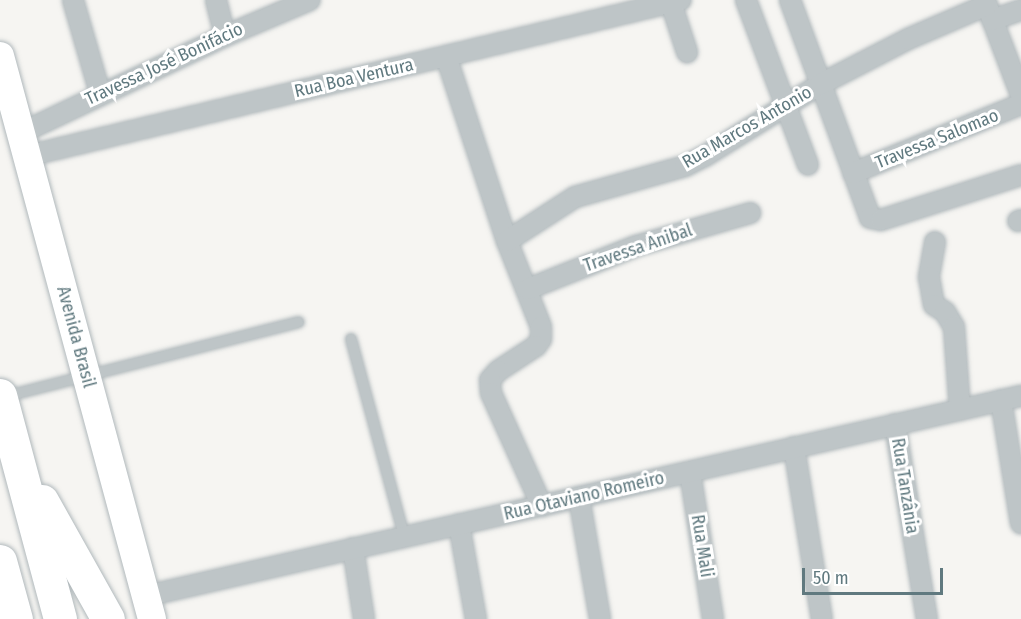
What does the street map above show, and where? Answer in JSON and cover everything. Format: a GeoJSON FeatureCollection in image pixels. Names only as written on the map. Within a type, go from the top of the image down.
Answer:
{"type":"FeatureCollection","features":[{"type":"Feature","properties":{"kind":"highway"},"geometry":{"type":"LineString","coordinates":[[0,396],[60,619]]}},
{"type":"Feature","properties":{"kind":"highway"},"geometry":{"type":"LineString","coordinates":[[14,449],[108,619]]}},
{"type":"Feature","properties":{"kind":"highway"},"geometry":{"type":"LineString","coordinates":[[0,561],[16,619]]}},
{"type":"Feature","properties":{"kind":"street"},"geometry":{"type":"LineString","coordinates":[[73,0],[100,93]]}},
{"type":"Feature","properties":{"kind":"street"},"geometry":{"type":"LineString","coordinates":[[216,0],[225,36]]}},
{"type":"Feature","properties":{"kind":"street","name":"Travessa José Bonifácio"},"geometry":{"type":"LineString","coordinates":[[24,145],[100,93],[225,36],[281,5],[310,0]]}},
{"type":"Feature","properties":{"kind":"street"},"geometry":{"type":"LineString","coordinates":[[746,0],[808,165]]}},
{"type":"Feature","properties":{"kind":"street"},"geometry":{"type":"LineString","coordinates":[[790,0],[866,213],[875,220],[1021,176]]}},
{"type":"Feature","properties":{"kind":"street"},"geometry":{"type":"LineString","coordinates":[[676,2],[687,52]]}},
{"type":"Feature","properties":{"kind":"street","name":"Rua Boa Ventura"},"geometry":{"type":"LineString","coordinates":[[24,145],[446,56],[676,2]]}},
{"type":"Feature","properties":{"kind":"street"},"geometry":{"type":"LineString","coordinates":[[988,8],[1021,95]]}},
{"type":"Feature","properties":{"kind":"street","name":"Rua Marcos Antonio"},"geometry":{"type":"LineString","coordinates":[[507,241],[575,197],[685,166],[705,156],[819,84],[908,39],[988,8],[1021,10]]}},
{"type":"Feature","properties":{"kind":"street","name":"Avenida Brasil"},"geometry":{"type":"LineString","coordinates":[[0,56],[149,608]]}},
{"type":"Feature","properties":{"kind":"street"},"geometry":{"type":"LineString","coordinates":[[446,56],[507,241],[528,289],[542,339],[498,371],[490,380],[491,393],[542,506]]}},
{"type":"Feature","properties":{"kind":"street","name":"Travessa Salomao"},"geometry":{"type":"LineString","coordinates":[[853,173],[1021,104]]}},
{"type":"Feature","properties":{"kind":"street","name":"Travessa Anibal"},"geometry":{"type":"LineString","coordinates":[[528,289],[636,246],[750,213]]}},
{"type":"Feature","properties":{"kind":"street"},"geometry":{"type":"LineString","coordinates":[[935,242],[928,277],[934,305],[945,312],[954,327],[960,410]]}},
{"type":"Feature","properties":{"kind":"street","name":"Rua Otaviano Romeiro"},"geometry":{"type":"LineString","coordinates":[[149,608],[353,548],[1021,396]]}},
{"type":"Feature","properties":{"kind":"street"},"geometry":{"type":"LineString","coordinates":[[1001,400],[1021,523]]}},
{"type":"Feature","properties":{"kind":"street","name":"Rua Tanzânia"},"geometry":{"type":"LineString","coordinates":[[895,424],[927,619]]}},
{"type":"Feature","properties":{"kind":"street"},"geometry":{"type":"LineString","coordinates":[[794,447],[822,619]]}},
{"type":"Feature","properties":{"kind":"street","name":"Rua Mali"},"geometry":{"type":"LineString","coordinates":[[690,472],[713,619]]}},
{"type":"Feature","properties":{"kind":"street"},"geometry":{"type":"LineString","coordinates":[[579,497],[600,619]]}},
{"type":"Feature","properties":{"kind":"street"},"geometry":{"type":"LineString","coordinates":[[459,524],[476,619]]}},
{"type":"Feature","properties":{"kind":"street"},"geometry":{"type":"LineString","coordinates":[[353,548],[364,619]]}},
{"type":"Feature","properties":{"kind":"lane"},"geometry":{"type":"LineString","coordinates":[[0,396],[299,322]]}},
{"type":"Feature","properties":{"kind":"lane"},"geometry":{"type":"LineString","coordinates":[[351,339],[404,536]]}}]}
